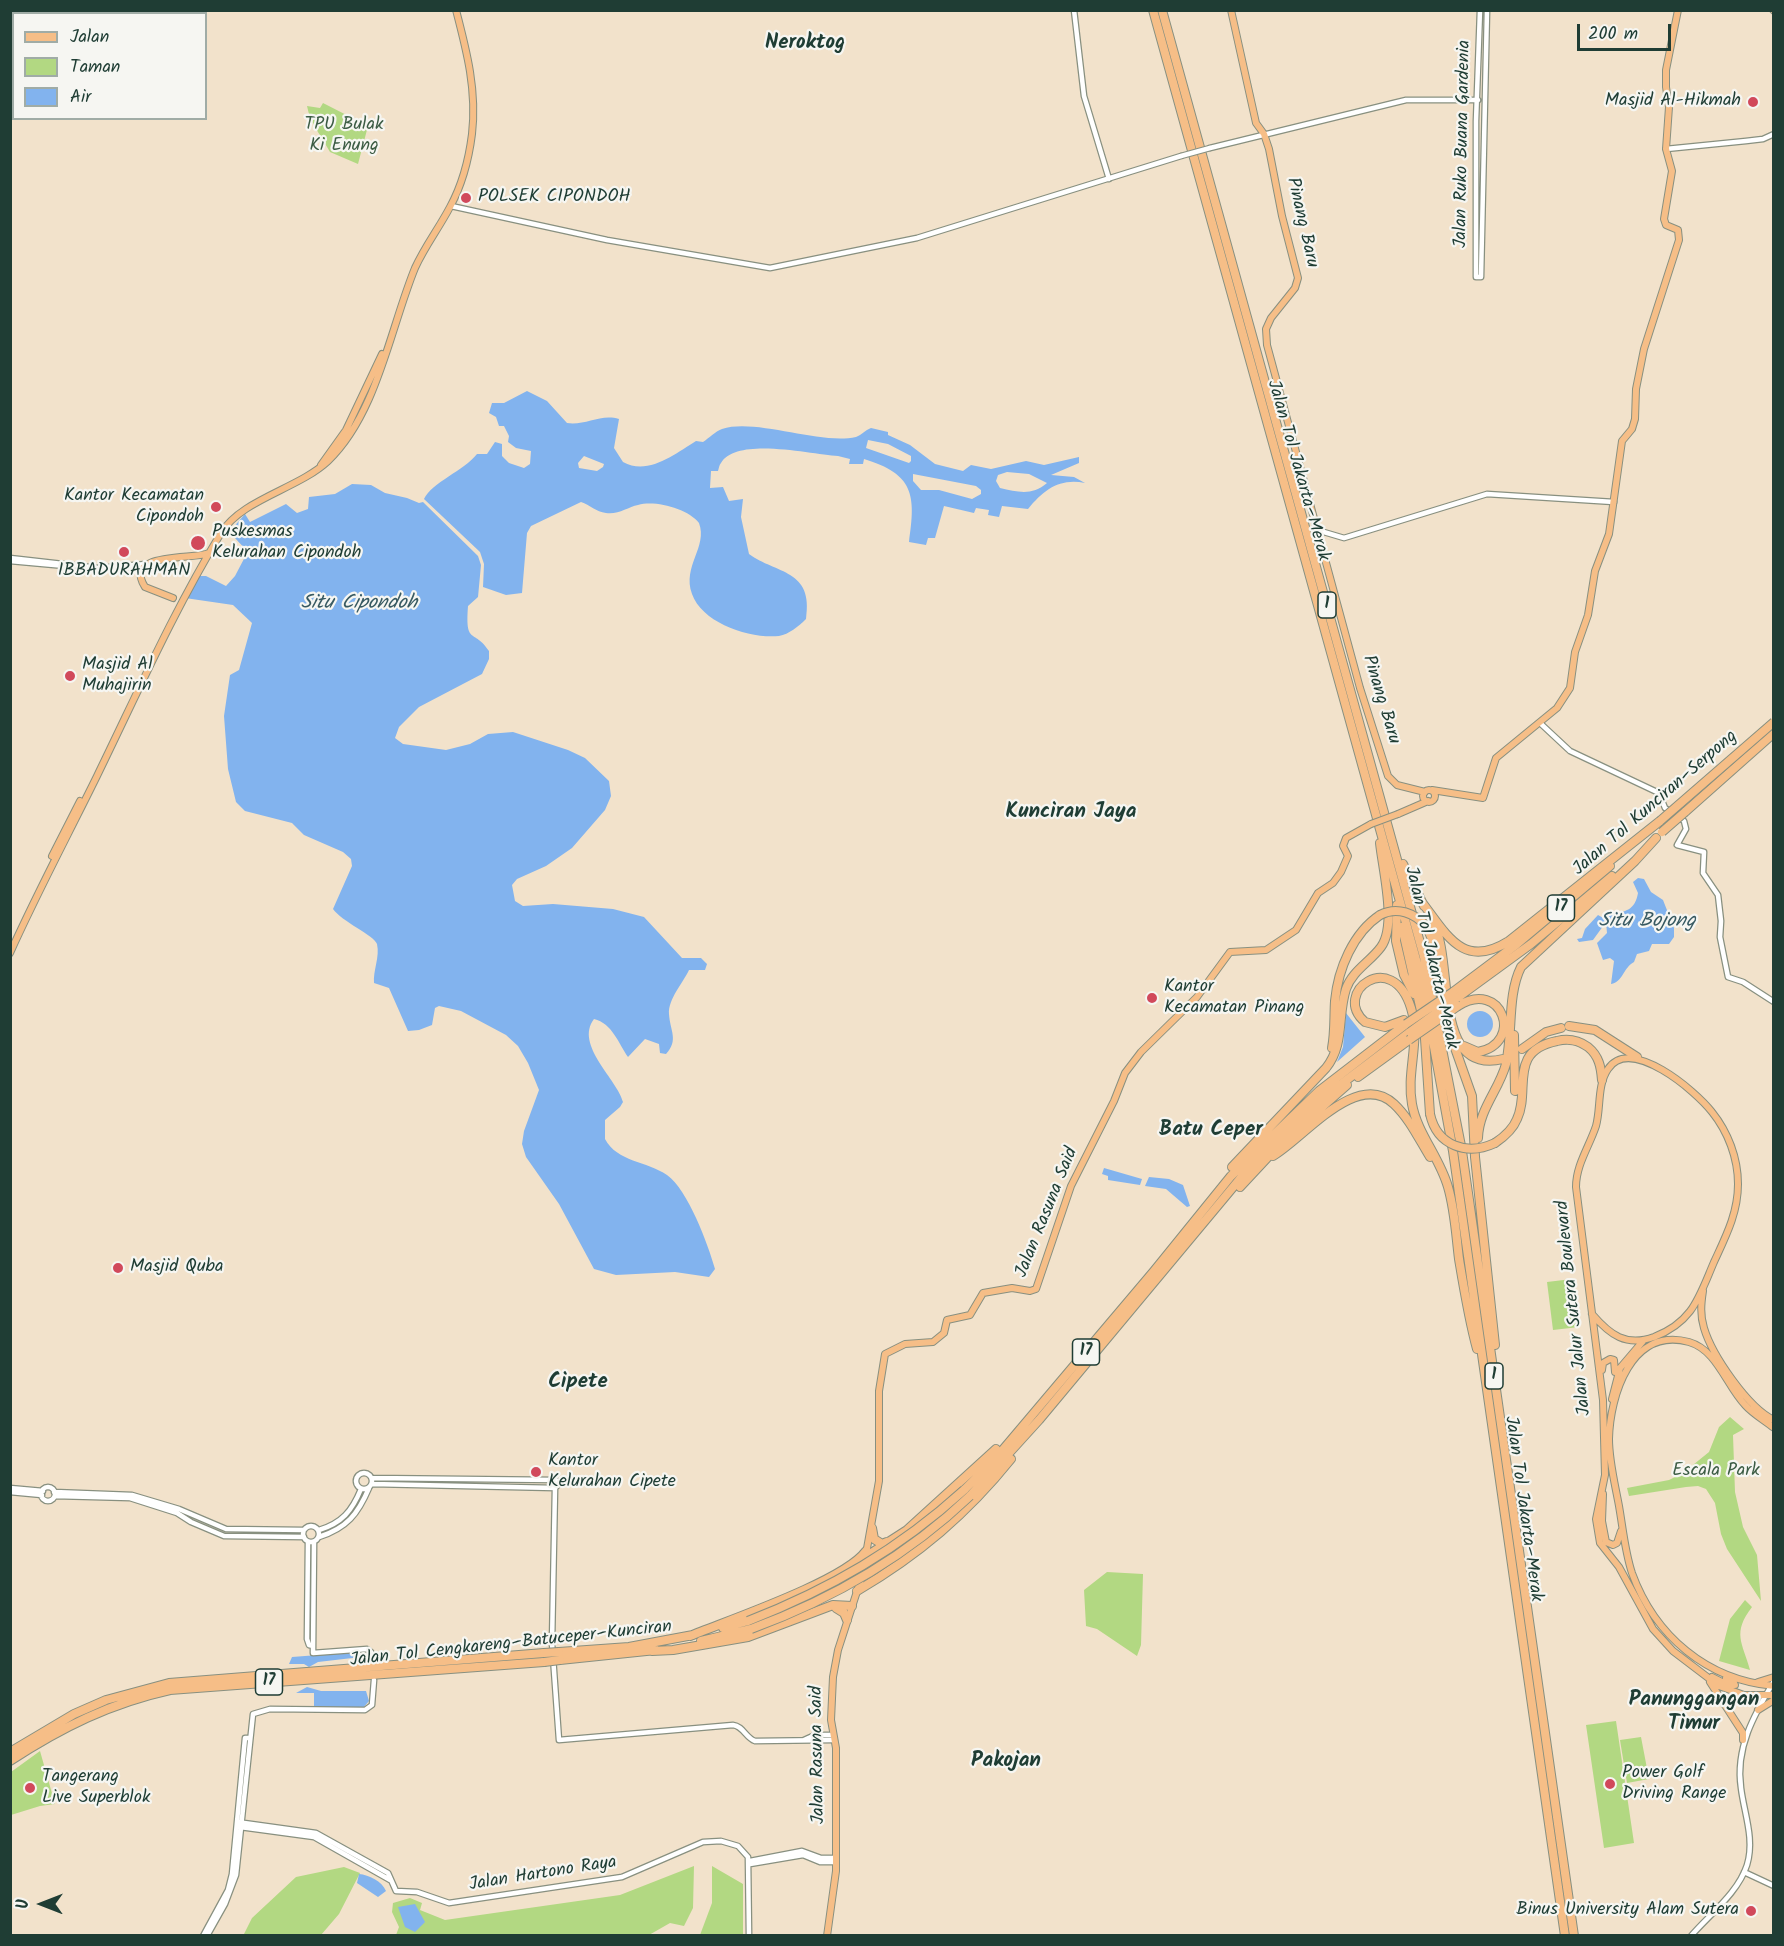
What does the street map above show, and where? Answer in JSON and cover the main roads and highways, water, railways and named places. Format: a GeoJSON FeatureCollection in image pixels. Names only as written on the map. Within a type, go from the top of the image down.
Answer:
{"type":"FeatureCollection","features":[{"type":"Feature","properties":{"kind":"highway","name":"Jalan Tol Jakarta–Merak"},"geometry":{"type":"LineString","coordinates":[[1153,10],[1383,823],[1424,957],[1450,1077],[1574,1935]]}},
{"type":"Feature","properties":{"kind":"highway","name":"Jalan Tol Jakarta–Merak"},"geometry":{"type":"LineString","coordinates":[[1162,10],[1383,823],[1393,872],[1422,981],[1442,1079],[1565,1935]]}},
{"type":"Feature","properties":{"kind":"highway","name":"Jalan Tol Kunciran–Serpong"},"geometry":{"type":"LineString","coordinates":[[1203,1210],[1231,1176],[1287,1119],[1339,1075],[1455,995],[1575,898],[1773,722]]}},
{"type":"Feature","properties":{"kind":"highway","name":"Jalan Tol Kunciran–Serpong"},"geometry":{"type":"LineString","coordinates":[[1659,835],[1773,733]]}},
{"type":"Feature","properties":{"kind":"highway"},"geometry":{"type":"LineString","coordinates":[[1421,901],[1458,946],[1471,952],[1492,951],[1509,941],[1660,821]]}},
{"type":"Feature","properties":{"kind":"highway"},"geometry":{"type":"LineString","coordinates":[[1383,823],[1440,938],[1452,1025],[1458,1043],[1471,1056],[1483,1061],[1503,1059]]}},
{"type":"Feature","properties":{"kind":"highway"},"geometry":{"type":"LineString","coordinates":[[1203,1210],[1236,1162],[1329,1064],[1338,1044],[1343,1001],[1349,982],[1380,948],[1386,934],[1388,916],[1383,823]]}},
{"type":"Feature","properties":{"kind":"highway"},"geometry":{"type":"LineString","coordinates":[[1478,1189],[1479,1124],[1504,1070],[1517,976],[1524,963],[1605,890],[1659,835]]}},
{"type":"Feature","properties":{"kind":"highway","name":"17"},"geometry":{"type":"LineString","coordinates":[[1455,995],[1531,944],[1659,835]]}},
{"type":"Feature","properties":{"kind":"highway"},"geometry":{"type":"LineString","coordinates":[[1393,872],[1398,912],[1396,932],[1401,964],[1406,979],[1419,1001],[1425,1024],[1430,1114],[1438,1133],[1453,1146],[1472,1150],[1495,1143],[1510,1130],[1520,1109],[1521,1081],[1525,1066],[1531,1056],[1542,1046],[1565,1040],[1582,1043],[1598,1059],[1602,1080]]}},
{"type":"Feature","properties":{"kind":"highway"},"geometry":{"type":"LineString","coordinates":[[1318,1075],[1333,1044],[1337,990],[1346,959],[1359,936],[1380,915],[1390,911],[1405,912],[1418,918],[1427,927],[1433,942],[1444,1017],[1471,1092],[1478,1189],[1487,1254],[1495,1348],[1495,1380]]}},
{"type":"Feature","properties":{"kind":"highway"},"geometry":{"type":"LineString","coordinates":[[1408,1029],[1365,1022],[1356,1008],[1356,998],[1360,987],[1372,979],[1386,978],[1400,986],[1407,999],[1415,1033],[1412,1106],[1441,1168],[1450,1198],[1465,1294],[1487,1387]]}},
{"type":"Feature","properties":{"kind":"highway"},"geometry":{"type":"LineString","coordinates":[[1175,1258],[1264,1162],[1408,1029],[1455,995],[1493,1003],[1503,1016],[1503,1033],[1493,1045],[1475,1051],[1463,1045],[1452,1025]]}},
{"type":"Feature","properties":{"kind":"highway"},"geometry":{"type":"LineString","coordinates":[[1510,1130],[1516,1107],[1514,995]]}},
{"type":"Feature","properties":{"kind":"highway"},"geometry":{"type":"LineString","coordinates":[[1522,1049],[1546,1032],[1565,1027],[1592,1029],[1637,1057]]}},
{"type":"Feature","properties":{"kind":"highway","name":"Jalan Tol Cengkareng–Batuceper–Kunciran"},"geometry":{"type":"LineString","coordinates":[[559,1656],[652,1651],[749,1625],[865,1566],[905,1540],[967,1493],[1039,1420],[1244,1174],[1292,1125],[1408,1029]]}},
{"type":"Feature","properties":{"kind":"highway"},"geometry":{"type":"LineString","coordinates":[[1264,1162],[1294,1142],[1345,1100],[1362,1094],[1376,1094],[1389,1100],[1403,1115],[1435,1166],[1450,1198]]}},
{"type":"Feature","properties":{"kind":"highway","name":"Jalan Tol Cengkareng–Batuceper–Kunciran"},"geometry":{"type":"LineString","coordinates":[[967,1493],[1203,1210]]}},
{"type":"Feature","properties":{"kind":"highway"},"geometry":{"type":"LineString","coordinates":[[857,1591],[925,1548],[948,1528],[990,1485],[1039,1420]]}},
{"type":"Feature","properties":{"kind":"highway"},"geometry":{"type":"LineString","coordinates":[[690,1636],[774,1603],[865,1558],[907,1530],[1025,1422]]}},
{"type":"Feature","properties":{"kind":"highway"},"geometry":{"type":"LineString","coordinates":[[872,1528],[873,1537],[877,1542],[889,1541]]}},
{"type":"Feature","properties":{"kind":"highway"},"geometry":{"type":"LineString","coordinates":[[854,1563],[865,1558]]}},
{"type":"Feature","properties":{"kind":"highway"},"geometry":{"type":"LineString","coordinates":[[861,1578],[865,1583],[872,1582]]}},
{"type":"Feature","properties":{"kind":"highway"},"geometry":{"type":"LineString","coordinates":[[652,1651],[695,1647],[748,1637],[828,1607],[852,1606]]}},
{"type":"Feature","properties":{"kind":"highway"},"geometry":{"type":"LineString","coordinates":[[828,1607],[841,1610],[847,1620]]}},
{"type":"Feature","properties":{"kind":"highway","name":"Jalan Tol Cengkareng–Batuceper–Kunciran"},"geometry":{"type":"LineString","coordinates":[[10,1761],[77,1720],[140,1697],[170,1690],[544,1658],[629,1647],[749,1625]]}},
{"type":"Feature","properties":{"kind":"highway","name":"Jalan Tol Cengkareng–Batuceper–Kunciran"},"geometry":{"type":"LineString","coordinates":[[10,1752],[74,1714],[106,1700],[169,1683],[544,1658]]}},
{"type":"Feature","properties":{"kind":"main road"},"geometry":{"type":"LineString","coordinates":[[10,953],[202,559],[235,517],[298,483],[321,466],[340,447],[354,427],[416,267],[451,206],[468,157],[474,112],[469,58],[456,10]]}},
{"type":"Feature","properties":{"kind":"main road","name":"Pinang Baru"},"geometry":{"type":"LineString","coordinates":[[1231,10],[1256,123],[1264,134],[1298,278],[1295,288],[1270,318],[1266,329],[1267,345],[1363,698],[1388,776],[1397,785],[1483,798],[1496,758],[1560,704],[1572,680],[1575,652],[1588,615],[1594,574],[1609,534],[1622,441],[1632,429],[1637,408],[1636,389],[1644,349],[1679,240],[1678,230],[1664,223],[1672,171],[1666,152],[1669,106],[1666,70],[1678,10]]}},
{"type":"Feature","properties":{"kind":"main road"},"geometry":{"type":"LineString","coordinates":[[188,588],[180,596],[173,598],[147,589],[142,582],[143,569],[152,562],[175,557],[202,559]]}},
{"type":"Feature","properties":{"kind":"main road"},"geometry":{"type":"LineString","coordinates":[[30,908],[175,604],[173,598]]}},
{"type":"Feature","properties":{"kind":"main road"},"geometry":{"type":"LineString","coordinates":[[1428,791],[1435,798],[1428,801],[1424,796],[1428,791]]}},
{"type":"Feature","properties":{"kind":"main road","name":"Jalan Rasuna Said"},"geometry":{"type":"LineString","coordinates":[[827,1935],[835,1890],[836,1860],[834,1737],[831,1719],[833,1677],[847,1620],[861,1578],[872,1528],[879,1446],[879,1391],[885,1354],[905,1344],[921,1345],[938,1339],[944,1334],[949,1319],[965,1318],[972,1313],[983,1293],[1011,1288],[1030,1291],[1036,1289],[1071,1186],[1114,1101],[1126,1071],[1141,1052],[1197,997],[1232,951],[1267,950],[1296,930],[1318,893],[1333,883],[1345,865],[1348,856],[1343,846],[1346,838],[1363,827],[1428,801]]}},
{"type":"Feature","properties":{"kind":"main road"},"geometry":{"type":"LineString","coordinates":[[1592,1314],[1618,1337],[1632,1342],[1643,1341],[1680,1324],[1703,1287],[1737,1209],[1737,1170],[1733,1150],[1718,1121],[1697,1096],[1670,1076],[1637,1057],[1616,1060],[1602,1080]]}},
{"type":"Feature","properties":{"kind":"main road","name":"Jalan Jalur Sutera Boulevard"},"geometry":{"type":"LineString","coordinates":[[1602,1080],[1597,1121],[1577,1170],[1576,1180],[1601,1382],[1603,1491],[1596,1519],[1600,1543],[1622,1573],[1653,1629],[1673,1651],[1732,1692],[1771,1697]]}},
{"type":"Feature","properties":{"kind":"main road"},"geometry":{"type":"LineString","coordinates":[[1703,1287],[1701,1314],[1710,1343],[1752,1406],[1773,1420]]}},
{"type":"Feature","properties":{"kind":"main road","name":"Jalan Jalur Sutera Boulevard"},"geometry":{"type":"LineString","coordinates":[[1773,1428],[1746,1407],[1707,1352],[1696,1345],[1679,1340],[1661,1341],[1647,1347],[1633,1359],[1620,1383],[1611,1414],[1610,1449],[1622,1526],[1633,1574],[1652,1614],[1676,1643],[1708,1666],[1728,1676],[1755,1683],[1773,1682]]}},
{"type":"Feature","properties":{"kind":"main road"},"geometry":{"type":"LineString","coordinates":[[1612,1389],[1623,1362],[1643,1341]]}},
{"type":"Feature","properties":{"kind":"main road"},"geometry":{"type":"LineString","coordinates":[[1601,1382],[1603,1363],[1610,1359],[1614,1360],[1616,1365],[1611,1414]]}},
{"type":"Feature","properties":{"kind":"main road"},"geometry":{"type":"LineString","coordinates":[[1603,1491],[1602,1521],[1606,1542],[1613,1545],[1617,1543],[1622,1526]]}},
{"type":"Feature","properties":{"kind":"main road"},"geometry":{"type":"LineString","coordinates":[[1703,1673],[1728,1685],[1735,1685],[1733,1681],[1708,1666]]}},
{"type":"Feature","properties":{"kind":"main road"},"geometry":{"type":"LineString","coordinates":[[1703,1673],[1743,1733],[1743,1740]]}},
{"type":"Feature","properties":{"kind":"main road"},"geometry":{"type":"LineString","coordinates":[[1758,1710],[1771,1697]]}},
{"type":"Feature","properties":{"kind":"water"},"geometry":{"type":"Polygon","coordinates":[[[527,391],[547,401],[567,423],[606,418],[619,419],[614,448],[623,462],[632,466],[661,462],[696,441],[703,442],[722,429],[752,427],[841,439],[856,437],[871,428],[888,432],[888,435],[910,445],[935,464],[963,471],[971,465],[991,469],[1026,461],[1044,465],[1079,457],[1079,463],[1051,475],[1074,477],[1085,483],[1067,482],[1053,487],[1040,496],[1028,509],[1002,506],[999,517],[988,515],[989,510],[976,508],[974,513],[944,506],[935,538],[928,538],[926,545],[909,542],[912,511],[908,488],[902,479],[881,465],[864,459],[863,464],[849,464],[850,459],[838,456],[776,449],[743,450],[730,455],[720,464],[718,471],[711,471],[710,488],[723,487],[729,501],[743,499],[741,517],[749,554],[791,575],[799,582],[807,603],[806,619],[790,632],[779,636],[755,635],[741,632],[716,621],[697,604],[692,594],[690,574],[700,540],[699,523],[680,510],[662,505],[645,504],[610,513],[599,511],[581,502],[531,526],[527,533],[522,593],[506,595],[483,587],[484,564],[480,552],[424,499],[434,487],[477,454],[487,454],[495,442],[502,444],[502,456],[509,463],[524,468],[530,464],[531,451],[516,448],[508,442],[509,436],[504,426],[499,426],[496,417],[489,413],[492,403],[504,403],[527,391]],[[868,440],[866,448],[909,463],[911,461],[911,456],[888,444],[868,440]],[[584,456],[578,463],[579,468],[597,471],[604,464],[584,456]],[[1007,472],[998,475],[996,481],[1000,488],[1013,491],[1036,490],[1047,483],[1029,474],[1007,472]],[[913,474],[913,481],[921,490],[939,490],[972,499],[981,494],[981,490],[976,486],[913,474]]]}},
{"type":"Feature","properties":{"kind":"water","name":"Situ Cipondoh"},"geometry":{"type":"Polygon","coordinates":[[[352,484],[371,485],[385,493],[419,503],[423,502],[478,556],[481,565],[478,597],[468,606],[467,618],[469,632],[489,651],[489,659],[482,674],[419,707],[399,727],[395,738],[403,744],[446,750],[470,744],[488,734],[513,732],[585,758],[609,781],[611,796],[605,810],[572,848],[546,866],[517,879],[512,885],[515,901],[523,906],[553,904],[613,909],[644,917],[682,958],[701,958],[707,964],[705,970],[689,970],[673,997],[669,1014],[673,1040],[666,1054],[660,1053],[659,1044],[645,1039],[628,1057],[610,1029],[594,1019],[589,1029],[589,1040],[599,1062],[623,1102],[605,1120],[605,1139],[610,1147],[625,1157],[659,1170],[675,1182],[690,1205],[708,1246],[715,1269],[709,1277],[675,1272],[616,1275],[594,1269],[559,1204],[526,1157],[522,1144],[524,1131],[539,1090],[518,1046],[506,1035],[461,1011],[439,1006],[435,1008],[432,1025],[408,1031],[389,988],[374,983],[377,944],[333,909],[352,866],[351,859],[343,852],[304,835],[292,823],[245,811],[236,802],[228,769],[224,716],[230,675],[239,670],[252,623],[233,605],[185,598],[198,576],[206,576],[226,586],[235,576],[246,555],[244,548],[231,530],[245,514],[250,522],[286,504],[297,513],[308,509],[309,497],[335,494],[352,484]]]}},
{"type":"Feature","properties":{"kind":"water","name":"Situ Bojong"},"geometry":{"type":"Polygon","coordinates":[[[1638,878],[1644,879],[1651,892],[1663,900],[1674,928],[1674,937],[1669,944],[1652,944],[1649,951],[1637,954],[1634,962],[1621,978],[1611,984],[1614,961],[1610,958],[1603,960],[1597,943],[1607,933],[1606,922],[1593,940],[1579,942],[1577,939],[1582,938],[1585,929],[1598,915],[1605,919],[1610,914],[1632,907],[1638,893],[1633,882],[1638,878]]]}},
{"type":"Feature","properties":{"kind":"water"},"geometry":{"type":"Polygon","coordinates":[[[1480,1011],[1489,1015],[1493,1024],[1489,1033],[1480,1037],[1471,1033],[1467,1024],[1471,1015],[1480,1011]]]}},
{"type":"Feature","properties":{"kind":"water"},"geometry":{"type":"Polygon","coordinates":[[[1346,1013],[1365,1037],[1337,1062],[1343,1047],[1346,1013]]]}},
{"type":"Feature","properties":{"kind":"water"},"geometry":{"type":"Polygon","coordinates":[[[1104,1168],[1142,1179],[1140,1185],[1108,1180],[1108,1176],[1102,1174],[1104,1168]]]}},
{"type":"Feature","properties":{"kind":"water"},"geometry":{"type":"Polygon","coordinates":[[[1149,1177],[1169,1179],[1183,1185],[1190,1206],[1187,1207],[1166,1189],[1145,1186],[1149,1177]]]}},
{"type":"Feature","properties":{"kind":"water"},"geometry":{"type":"Polygon","coordinates":[[[357,1652],[362,1655],[361,1657],[318,1662],[309,1667],[304,1664],[289,1664],[292,1657],[357,1652]]]}},
{"type":"Feature","properties":{"kind":"water"},"geometry":{"type":"Polygon","coordinates":[[[307,1687],[321,1691],[366,1691],[369,1701],[363,1708],[314,1709],[314,1693],[296,1693],[307,1687]]]}},
{"type":"Feature","properties":{"kind":"water"},"geometry":{"type":"Polygon","coordinates":[[[359,1874],[375,1879],[386,1891],[378,1897],[357,1883],[359,1874]]]}},
{"type":"Feature","properties":{"kind":"water"},"geometry":{"type":"Polygon","coordinates":[[[415,1904],[425,1922],[415,1932],[405,1927],[398,1907],[415,1904]]]}},
{"type":"Feature","properties":{"kind":"place","name":"Masjid Al-Hikmah"},"geometry":{"type":"Point","coordinates":[1753,102]}},
{"type":"Feature","properties":{"kind":"place","name":"POLSEK CIPONDOH"},"geometry":{"type":"Point","coordinates":[466,198]}},
{"type":"Feature","properties":{"kind":"place","name":"Kantor Kecamatan Cipondoh"},"geometry":{"type":"Point","coordinates":[216,507]}},
{"type":"Feature","properties":{"kind":"place","name":"Puskesmas Kelurahan Cipondoh"},"geometry":{"type":"Point","coordinates":[198,543]}},
{"type":"Feature","properties":{"kind":"place","name":"IBBADURAHMAN"},"geometry":{"type":"Point","coordinates":[124,552]}},
{"type":"Feature","properties":{"kind":"place","name":"Masjid Al Muhajirin"},"geometry":{"type":"Point","coordinates":[70,676]}},
{"type":"Feature","properties":{"kind":"place","name":"Kantor Kecamatan Pinang"},"geometry":{"type":"Point","coordinates":[1152,998]}},
{"type":"Feature","properties":{"kind":"place","name":"Masjid Quba"},"geometry":{"type":"Point","coordinates":[118,1268]}},
{"type":"Feature","properties":{"kind":"place","name":"Kantor Kelurahan Cipete"},"geometry":{"type":"Point","coordinates":[536,1472]}},
{"type":"Feature","properties":{"kind":"place","name":"Power Golf Driving Range"},"geometry":{"type":"Point","coordinates":[1610,1784]}},
{"type":"Feature","properties":{"kind":"place","name":"Tangerang Live Superblok"},"geometry":{"type":"Point","coordinates":[30,1788]}},
{"type":"Feature","properties":{"kind":"place","name":"Binus University Alam Sutera"},"geometry":{"type":"Point","coordinates":[1751,1911]}},
{"type":"Feature","properties":{"kind":"district","name":"Neroktog"},"geometry":{"type":"Point","coordinates":[805,44]}},
{"type":"Feature","properties":{"kind":"district","name":"Kunciran Jaya"},"geometry":{"type":"Point","coordinates":[1071,813]}},
{"type":"Feature","properties":{"kind":"district","name":"Batu Ceper"},"geometry":{"type":"Point","coordinates":[1211,1131]}},
{"type":"Feature","properties":{"kind":"district","name":"Cipete"},"geometry":{"type":"Point","coordinates":[578,1383]}},
{"type":"Feature","properties":{"kind":"district","name":"Panunggangan Timur"},"geometry":{"type":"Point","coordinates":[1694,1713]}},
{"type":"Feature","properties":{"kind":"district","name":"Pakojan"},"geometry":{"type":"Point","coordinates":[1006,1762]}},
{"type":"Feature","properties":{"kind":"park label","name":"TPU Bulak Ki Enung"},"geometry":{"type":"Point","coordinates":[344,136]}},
{"type":"Feature","properties":{"kind":"park label","name":"Escala Park"},"geometry":{"type":"Point","coordinates":[1716,1472]}}]}
